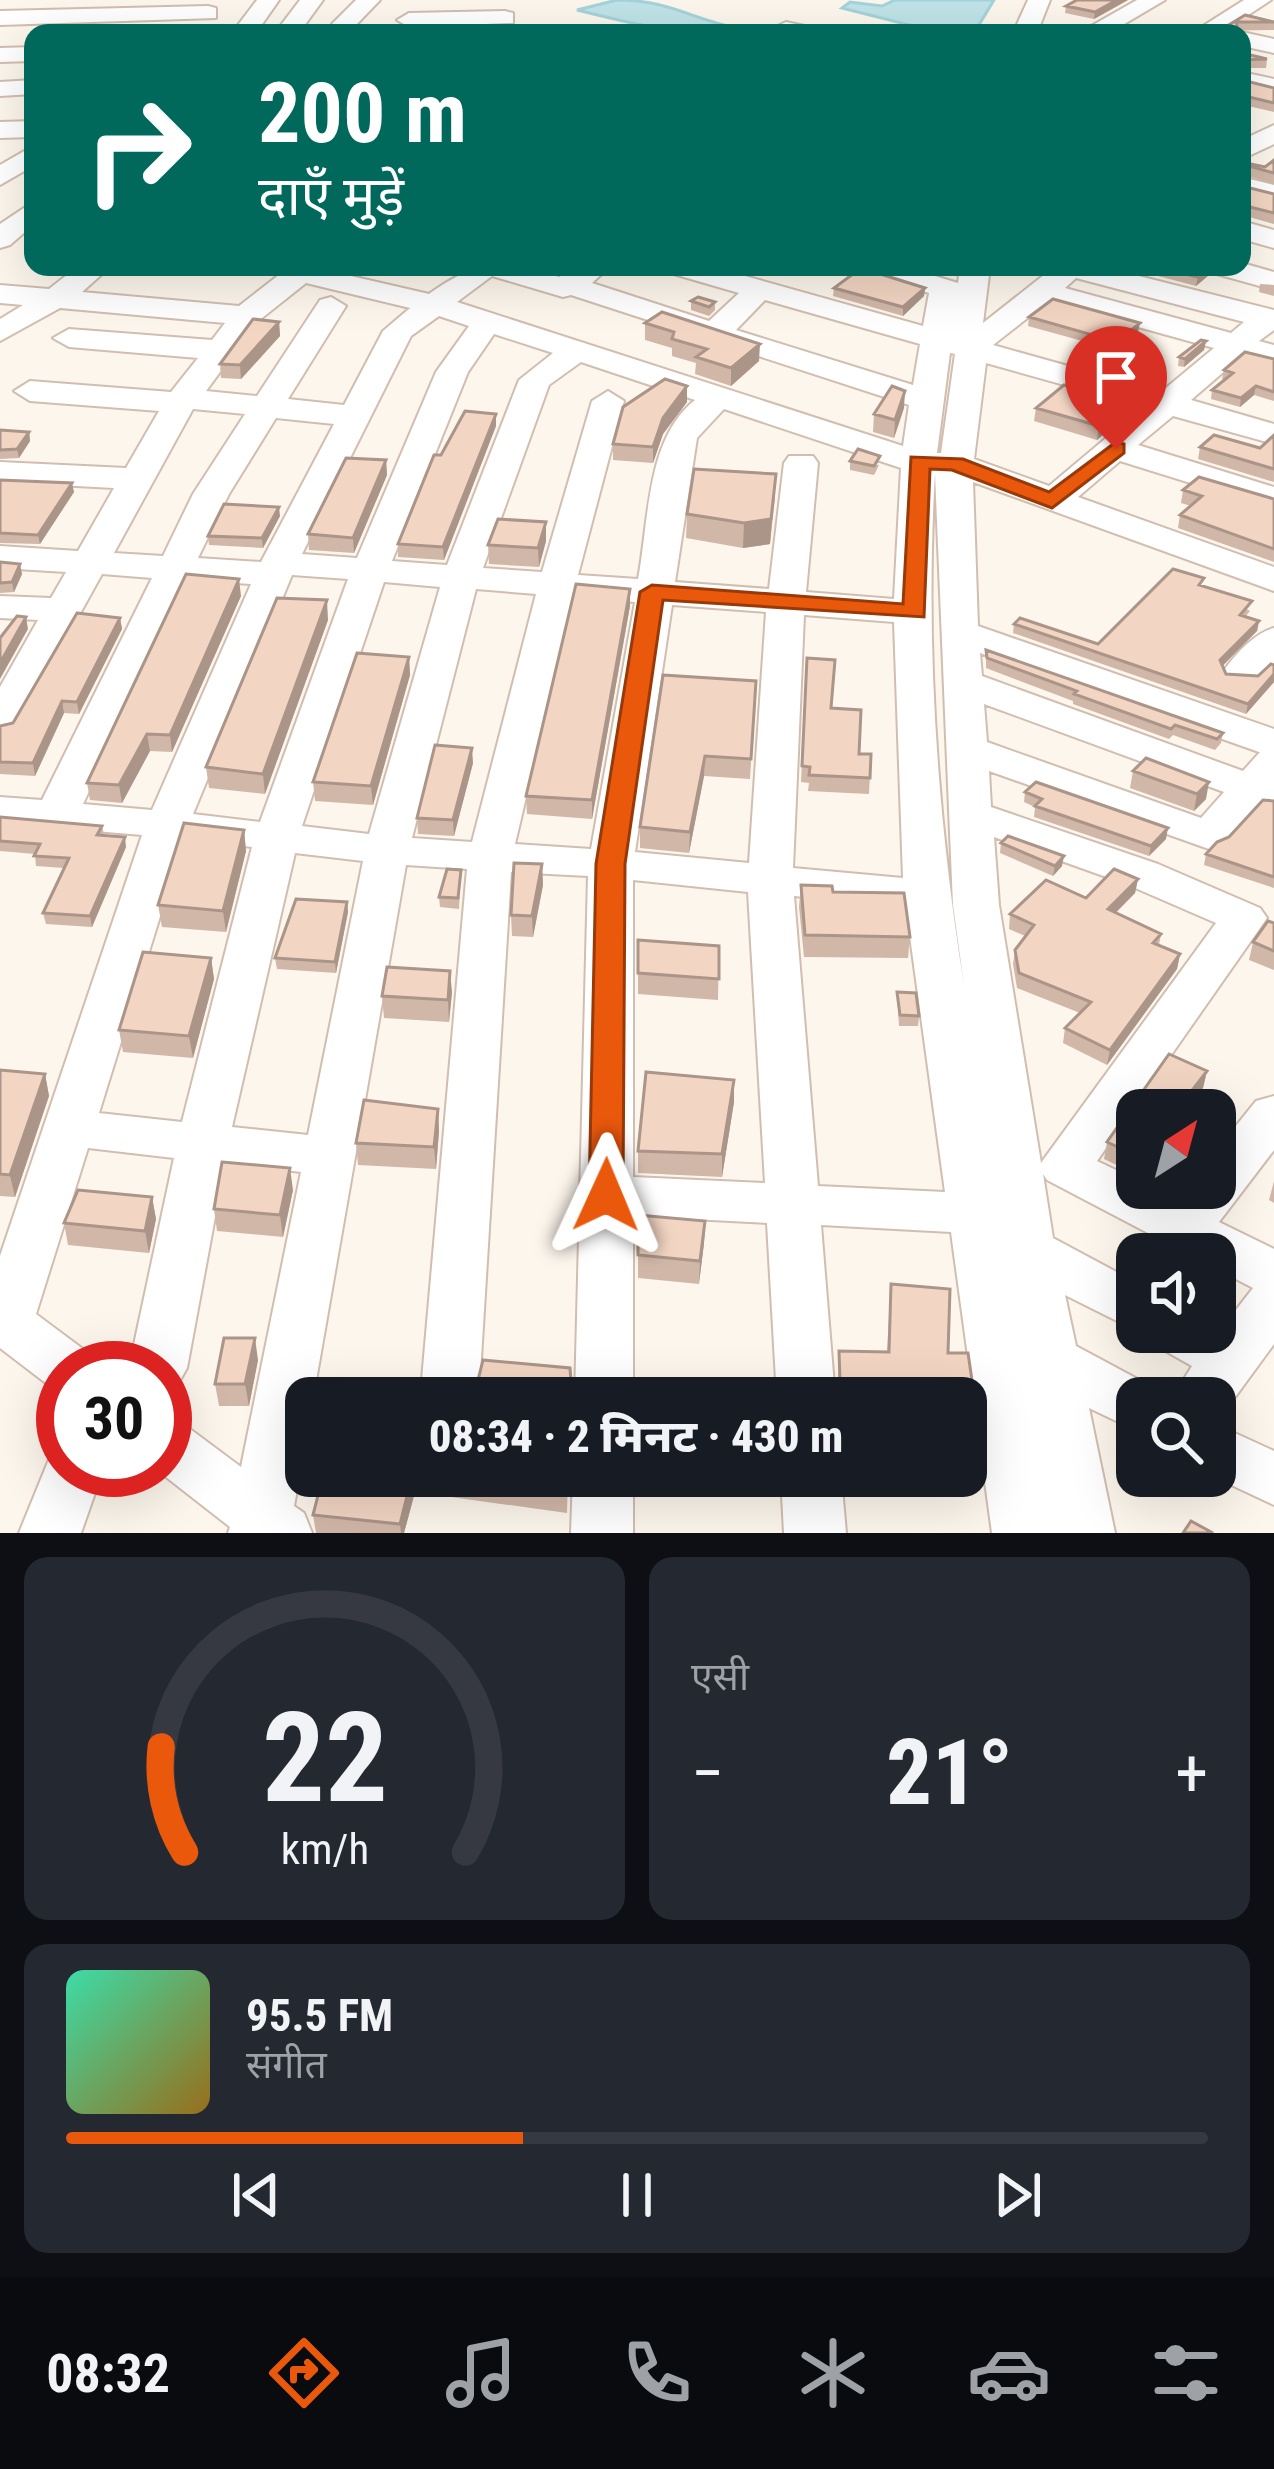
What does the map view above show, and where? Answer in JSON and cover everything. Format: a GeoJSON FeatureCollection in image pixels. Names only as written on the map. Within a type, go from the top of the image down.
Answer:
{"type":"FeatureCollection","features":[{"type":"Feature","properties":{"kind":"street"},"geometry":{"type":"LineString","coordinates":[[294,24],[312,0]]}},
{"type":"Feature","properties":{"kind":"street"},"geometry":{"type":"LineString","coordinates":[[344,24],[369,0]]}},
{"type":"Feature","properties":{"kind":"street"},"geometry":{"type":"LineString","coordinates":[[409,18],[426,0]]}},
{"type":"Feature","properties":{"kind":"street"},"geometry":{"type":"LineString","coordinates":[[409,18],[517,20],[464,0]]}},
{"type":"Feature","properties":{"kind":"street"},"geometry":{"type":"LineString","coordinates":[[1108,24],[1154,0]]}},
{"type":"Feature","properties":{"kind":"street"},"geometry":{"type":"LineString","coordinates":[[1219,24],[1260,0]]}},
{"type":"Feature","properties":{"kind":"street"},"geometry":{"type":"LineString","coordinates":[[0,18],[106,7],[180,6],[205,19]]}},
{"type":"Feature","properties":{"kind":"street"},"geometry":{"type":"LineString","coordinates":[[153,24],[205,19]]}},
{"type":"Feature","properties":{"kind":"street"},"geometry":{"type":"LineString","coordinates":[[0,239],[24,218]]}},
{"type":"Feature","properties":{"kind":"street"},"geometry":{"type":"LineString","coordinates":[[0,332],[74,300],[89,276]]}},
{"type":"Feature","properties":{"kind":"street"},"geometry":{"type":"LineString","coordinates":[[0,722],[20,655],[63,610],[182,401],[246,316],[298,276]]}},
{"type":"Feature","properties":{"kind":"street"},"geometry":{"type":"LineString","coordinates":[[328,276],[433,304],[936,462],[1274,580]]}},
{"type":"Feature","properties":{"kind":"street"},"geometry":{"type":"LineString","coordinates":[[36,1345],[3,1320],[167,824],[276,569],[398,331],[475,276]]}},
{"type":"Feature","properties":{"kind":"street"},"geometry":{"type":"LineString","coordinates":[[519,276],[563,289],[583,276],[715,333],[928,400]]}},
{"type":"Feature","properties":{"kind":"street"},"geometry":{"type":"LineString","coordinates":[[711,276],[1274,434]]}},
{"type":"Feature","properties":{"kind":"street"},"geometry":{"type":"LineString","coordinates":[[1060,276],[954,344],[928,400],[960,633],[976,905],[1028,1249],[1086,1531]]}},
{"type":"Feature","properties":{"kind":"street"},"geometry":{"type":"LineString","coordinates":[[1105,276],[1272,320]]}},
{"type":"Feature","properties":{"kind":"street"},"geometry":{"type":"LineString","coordinates":[[960,280],[915,612],[927,895],[1023,1533]]}},
{"type":"Feature","properties":{"kind":"street"},"geometry":{"type":"LineString","coordinates":[[715,333],[759,290]]}},
{"type":"Feature","properties":{"kind":"street"},"geometry":{"type":"LineString","coordinates":[[1042,291],[1229,354],[1274,380]]}},
{"type":"Feature","properties":{"kind":"street"},"geometry":{"type":"LineString","coordinates":[[4,294],[246,316]]}},
{"type":"Feature","properties":{"kind":"street"},"geometry":{"type":"LineString","coordinates":[[56,815],[212,494],[331,305]]}},
{"type":"Feature","properties":{"kind":"street"},"geometry":{"type":"LineString","coordinates":[[1052,501],[1272,320]]}},
{"type":"Feature","properties":{"kind":"street"},"geometry":{"type":"LineString","coordinates":[[163,1341],[203,1142],[277,835],[370,570],[452,372],[487,322]]}},
{"type":"Feature","properties":{"kind":"street"},"geometry":{"type":"LineString","coordinates":[[70,338],[221,350]]}},
{"type":"Feature","properties":{"kind":"street"},"geometry":{"type":"LineString","coordinates":[[192,1465],[268,1528],[387,850],[461,577],[535,380],[575,352]]}},
{"type":"Feature","properties":{"kind":"street"},"geometry":{"type":"LineString","coordinates":[[1229,354],[1274,355]]}},
{"type":"Feature","properties":{"kind":"street"},"geometry":{"type":"LineString","coordinates":[[30,391],[355,416]]}},
{"type":"Feature","properties":{"kind":"street"},"geometry":{"type":"LineString","coordinates":[[604,1377],[611,864],[680,438],[691,420],[719,397]]}},
{"type":"Feature","properties":{"kind":"street"},"geometry":{"type":"LineString","coordinates":[[451,1377],[490,857],[608,401]]}},
{"type":"Feature","properties":{"kind":"street"},"geometry":{"type":"LineString","coordinates":[[1116,449],[1274,498]]}},
{"type":"Feature","properties":{"kind":"street"},"geometry":{"type":"LineString","coordinates":[[801,463],[786,602],[770,882],[805,1377]]}},
{"type":"Feature","properties":{"kind":"street"},"geometry":{"type":"LineString","coordinates":[[0,472],[136,479]]}},
{"type":"Feature","properties":{"kind":"street"},"geometry":{"type":"LineString","coordinates":[[0,557],[370,570],[915,612]]}},
{"type":"Feature","properties":{"kind":"street"},"geometry":{"type":"LineString","coordinates":[[0,607],[63,610]]}},
{"type":"Feature","properties":{"kind":"street"},"geometry":{"type":"LineString","coordinates":[[960,633],[1274,742]]}},
{"type":"Feature","properties":{"kind":"street"},"geometry":{"type":"LineString","coordinates":[[1242,673],[1274,640]]}},
{"type":"Feature","properties":{"kind":"street"},"geometry":{"type":"LineString","coordinates":[[963,683],[1266,782],[1209,836],[966,749]]}},
{"type":"Feature","properties":{"kind":"street"},"geometry":{"type":"LineString","coordinates":[[0,810],[277,835],[387,850],[611,864],[927,895]]}},
{"type":"Feature","properties":{"kind":"street"},"geometry":{"type":"LineString","coordinates":[[973,815],[1142,874],[1244,918],[1065,1162],[1072,1173],[1274,1274]]}},
{"type":"Feature","properties":{"kind":"street"},"geometry":{"type":"LineString","coordinates":[[1184,1229],[1274,1114]]}},
{"type":"Feature","properties":{"kind":"street"},"geometry":{"type":"LineString","coordinates":[[69,1128],[331,1156]]}},
{"type":"Feature","properties":{"kind":"street"},"geometry":{"type":"LineString","coordinates":[[606,1195],[975,1213]]}},
{"type":"Feature","properties":{"kind":"street"},"geometry":{"type":"LineString","coordinates":[[1028,1249],[1116,1297]]}},
{"type":"Feature","properties":{"kind":"street"},"geometry":{"type":"LineString","coordinates":[[1216,1377],[1274,1302]]}},
{"type":"Feature","properties":{"kind":"street"},"geometry":{"type":"LineString","coordinates":[[1196,1353],[1214,1377]]}},
{"type":"Feature","properties":{"kind":"street"},"geometry":{"type":"LineString","coordinates":[[1051,1360],[1116,1396]]}},
{"type":"Feature","properties":{"kind":"street"},"geometry":{"type":"LineString","coordinates":[[1236,1460],[1274,1480]]}},
{"type":"Feature","properties":{"kind":"street"},"geometry":{"type":"LineString","coordinates":[[50,1533],[63,1497]]}},
{"type":"Feature","properties":{"kind":"street"},"geometry":{"type":"LineString","coordinates":[[602,1533],[603,1497]]}},
{"type":"Feature","properties":{"kind":"street"},"geometry":{"type":"LineString","coordinates":[[812,1497],[815,1533]]}},
{"type":"Feature","properties":{"kind":"water"},"geometry":{"type":"Polygon","coordinates":[[[617,0],[635,1],[722,24],[638,24],[577,10],[617,0]]]}},
{"type":"Feature","properties":{"kind":"water"},"geometry":{"type":"Polygon","coordinates":[[[895,0],[994,0],[979,24],[905,24],[842,8],[850,2],[882,6],[895,0]]]}},
{"type":"Feature","properties":{"kind":"building"},"geometry":{"type":"Polygon","coordinates":[[[1077,0],[1117,0],[1095,12],[1066,6],[1077,0]]]}},
{"type":"Feature","properties":{"kind":"building"},"geometry":{"type":"Polygon","coordinates":[[[1245,15],[1274,22],[1236,22],[1230,24],[1245,15]]]}},
{"type":"Feature","properties":{"kind":"building"},"geometry":{"type":"Polygon","coordinates":[[[1251,82],[1274,88],[1274,103],[1251,97],[1251,82]]]}},
{"type":"Feature","properties":{"kind":"building"},"geometry":{"type":"Polygon","coordinates":[[[1274,160],[1274,173],[1251,164],[1265,167],[1274,160]]]}},
{"type":"Feature","properties":{"kind":"building"},"geometry":{"type":"Polygon","coordinates":[[[1251,188],[1274,194],[1274,213],[1251,207],[1251,188]]]}},
{"type":"Feature","properties":{"kind":"building"},"geometry":{"type":"Polygon","coordinates":[[[850,276],[887,276],[925,288],[903,307],[834,288],[850,276]]]}},
{"type":"Feature","properties":{"kind":"building"},"geometry":{"type":"Polygon","coordinates":[[[698,297],[715,302],[709,307],[691,301],[698,297]]]}},
{"type":"Feature","properties":{"kind":"building"},"geometry":{"type":"Polygon","coordinates":[[[1053,299],[1140,323],[1117,342],[1029,317],[1053,299]]]}},
{"type":"Feature","properties":{"kind":"building"},"geometry":{"type":"Polygon","coordinates":[[[662,312],[760,344],[731,368],[696,357],[707,349],[672,339],[674,332],[645,323],[662,312]]]}},
{"type":"Feature","properties":{"kind":"building"},"geometry":{"type":"Polygon","coordinates":[[[253,319],[279,322],[240,365],[220,364],[253,319]]]}},
{"type":"Feature","properties":{"kind":"building"},"geometry":{"type":"Polygon","coordinates":[[[1206,341],[1185,359],[1179,357],[1206,341]]]}},
{"type":"Feature","properties":{"kind":"building"},"geometry":{"type":"Polygon","coordinates":[[[1245,352],[1274,359],[1274,392],[1256,386],[1241,398],[1212,390],[1233,373],[1224,370],[1245,352]]]}},
{"type":"Feature","properties":{"kind":"building"},"geometry":{"type":"Polygon","coordinates":[[[665,379],[687,386],[663,418],[653,447],[613,444],[623,407],[665,379]]]}},
{"type":"Feature","properties":{"kind":"building"},"geometry":{"type":"Polygon","coordinates":[[[1064,385],[1127,403],[1099,426],[1036,408],[1064,385]]]}},
{"type":"Feature","properties":{"kind":"building"},"geometry":{"type":"Polygon","coordinates":[[[892,386],[905,391],[895,420],[874,414],[892,386]]]}},
{"type":"Feature","properties":{"kind":"building"},"geometry":{"type":"Polygon","coordinates":[[[465,411],[496,414],[443,547],[398,544],[434,455],[441,455],[465,411]]]}},
{"type":"Feature","properties":{"kind":"building"},"geometry":{"type":"Polygon","coordinates":[[[0,430],[29,432],[17,449],[0,450],[0,430]]]}},
{"type":"Feature","properties":{"kind":"building"},"geometry":{"type":"Polygon","coordinates":[[[1214,435],[1260,448],[1274,435],[1274,469],[1200,447],[1214,435]]]}},
{"type":"Feature","properties":{"kind":"building"},"geometry":{"type":"Polygon","coordinates":[[[858,449],[880,456],[874,466],[850,461],[858,449]]]}},
{"type":"Feature","properties":{"kind":"building"},"geometry":{"type":"Polygon","coordinates":[[[346,458],[386,460],[353,538],[308,534],[346,458]]]}},
{"type":"Feature","properties":{"kind":"building"},"geometry":{"type":"Polygon","coordinates":[[[694,469],[776,474],[771,519],[744,523],[687,514],[694,469]]]}},
{"type":"Feature","properties":{"kind":"building"},"geometry":{"type":"Polygon","coordinates":[[[1199,477],[1274,499],[1274,549],[1180,515],[1202,496],[1183,490],[1199,477]]]}},
{"type":"Feature","properties":{"kind":"building"},"geometry":{"type":"Polygon","coordinates":[[[0,480],[72,483],[38,535],[0,533],[0,480]]]}},
{"type":"Feature","properties":{"kind":"building"},"geometry":{"type":"Polygon","coordinates":[[[224,504],[279,507],[262,538],[208,536],[224,504]]]}},
{"type":"Feature","properties":{"kind":"building"},"geometry":{"type":"Polygon","coordinates":[[[498,519],[546,522],[538,548],[488,545],[498,519]]]}},
{"type":"Feature","properties":{"kind":"building"},"geometry":{"type":"Polygon","coordinates":[[[0,562],[20,564],[12,582],[0,583],[0,562]]]}},
{"type":"Feature","properties":{"kind":"building"},"geometry":{"type":"Polygon","coordinates":[[[1173,569],[1204,578],[1199,585],[1252,601],[1240,615],[1259,621],[1220,660],[1226,674],[1258,676],[1274,665],[1274,674],[1248,704],[1014,624],[1020,618],[1098,644],[1173,569]]]}},
{"type":"Feature","properties":{"kind":"building"},"geometry":{"type":"Polygon","coordinates":[[[186,574],[239,579],[170,735],[147,734],[119,785],[87,783],[186,574]]]}},
{"type":"Feature","properties":{"kind":"building"},"geometry":{"type":"Polygon","coordinates":[[[576,584],[630,589],[592,800],[526,796],[576,584]]]}},
{"type":"Feature","properties":{"kind":"building"},"geometry":{"type":"Polygon","coordinates":[[[277,598],[327,600],[263,774],[206,767],[277,598]]]}},
{"type":"Feature","properties":{"kind":"building"},"geometry":{"type":"Polygon","coordinates":[[[77,613],[120,618],[77,702],[62,701],[33,763],[0,762],[0,726],[13,723],[77,613]]]}},
{"type":"Feature","properties":{"kind":"building"},"geometry":{"type":"Polygon","coordinates":[[[17,616],[26,617],[0,663],[0,638],[17,616]]]}},
{"type":"Feature","properties":{"kind":"building"},"geometry":{"type":"Polygon","coordinates":[[[986,650],[1223,733],[1217,739],[1175,725],[1171,729],[987,658],[986,650]]]}},
{"type":"Feature","properties":{"kind":"building"},"geometry":{"type":"Polygon","coordinates":[[[357,653],[409,657],[371,786],[313,782],[357,653]]]}},
{"type":"Feature","properties":{"kind":"building"},"geometry":{"type":"Polygon","coordinates":[[[807,658],[835,660],[831,708],[861,710],[859,754],[871,754],[870,778],[809,775],[810,767],[802,766],[807,658]]]}},
{"type":"Feature","properties":{"kind":"building"},"geometry":{"type":"Polygon","coordinates":[[[663,675],[756,681],[751,759],[705,756],[690,832],[640,827],[663,675]]]}},
{"type":"Feature","properties":{"kind":"building"},"geometry":{"type":"Polygon","coordinates":[[[435,745],[472,748],[453,820],[417,818],[435,745]]]}},
{"type":"Feature","properties":{"kind":"building"},"geometry":{"type":"Polygon","coordinates":[[[1146,758],[1209,782],[1197,794],[1133,771],[1146,758]]]}},
{"type":"Feature","properties":{"kind":"building"},"geometry":{"type":"Polygon","coordinates":[[[1036,782],[1168,828],[1151,846],[1035,806],[1042,799],[1025,792],[1036,782]]]}},
{"type":"Feature","properties":{"kind":"building"},"geometry":{"type":"Polygon","coordinates":[[[1263,800],[1274,801],[1274,877],[1206,854],[1229,837],[1263,800]]]}},
{"type":"Feature","properties":{"kind":"building"},"geometry":{"type":"Polygon","coordinates":[[[0,817],[102,826],[97,835],[125,837],[90,916],[43,913],[69,858],[34,856],[40,844],[0,841],[0,817]]]}},
{"type":"Feature","properties":{"kind":"building"},"geometry":{"type":"Polygon","coordinates":[[[184,823],[244,830],[223,911],[158,905],[184,823]]]}},
{"type":"Feature","properties":{"kind":"building"},"geometry":{"type":"Polygon","coordinates":[[[1008,836],[1064,856],[1055,866],[1001,843],[1008,836]]]}},
{"type":"Feature","properties":{"kind":"building"},"geometry":{"type":"Polygon","coordinates":[[[514,863],[542,864],[532,916],[511,915],[514,863]]]}},
{"type":"Feature","properties":{"kind":"building"},"geometry":{"type":"Polygon","coordinates":[[[447,869],[461,870],[458,898],[439,897],[447,869]]]}},
{"type":"Feature","properties":{"kind":"building"},"geometry":{"type":"Polygon","coordinates":[[[1114,869],[1138,879],[1108,909],[1161,934],[1153,943],[1180,954],[1110,1050],[1065,1028],[1091,1002],[1019,973],[1015,950],[1034,925],[1010,914],[1046,880],[1086,898],[1114,869]]]}},
{"type":"Feature","properties":{"kind":"building"},"geometry":{"type":"Polygon","coordinates":[[[801,885],[832,886],[833,892],[904,893],[910,937],[805,935],[801,885]]]}},
{"type":"Feature","properties":{"kind":"building"},"geometry":{"type":"Polygon","coordinates":[[[296,899],[347,902],[335,962],[275,958],[296,899]]]}},
{"type":"Feature","properties":{"kind":"building"},"geometry":{"type":"Polygon","coordinates":[[[1268,921],[1274,923],[1274,951],[1253,942],[1268,921]]]}},
{"type":"Feature","properties":{"kind":"building"},"geometry":{"type":"Polygon","coordinates":[[[638,940],[719,946],[719,979],[638,973],[638,940]]]}},
{"type":"Feature","properties":{"kind":"building"},"geometry":{"type":"Polygon","coordinates":[[[143,952],[211,958],[189,1036],[119,1030],[143,952]]]}},
{"type":"Feature","properties":{"kind":"building"},"geometry":{"type":"Polygon","coordinates":[[[387,967],[450,971],[448,1000],[382,996],[387,967]]]}},
{"type":"Feature","properties":{"kind":"building"},"geometry":{"type":"Polygon","coordinates":[[[897,992],[916,993],[919,1016],[900,1015],[897,992]]]}},
{"type":"Feature","properties":{"kind":"building"},"geometry":{"type":"Polygon","coordinates":[[[1169,1054],[1207,1071],[1193,1089],[1144,1089],[1169,1054]]]}},
{"type":"Feature","properties":{"kind":"building"},"geometry":{"type":"Polygon","coordinates":[[[0,1070],[45,1074],[10,1175],[0,1174],[0,1070]]]}},
{"type":"Feature","properties":{"kind":"building"},"geometry":{"type":"Polygon","coordinates":[[[646,1072],[734,1080],[722,1154],[638,1151],[646,1072]]]}},
{"type":"Feature","properties":{"kind":"building"},"geometry":{"type":"Polygon","coordinates":[[[364,1100],[438,1109],[434,1147],[356,1143],[364,1100]]]}},
{"type":"Feature","properties":{"kind":"building"},"geometry":{"type":"Polygon","coordinates":[[[222,1162],[290,1168],[280,1215],[214,1209],[222,1162]]]}},
{"type":"Feature","properties":{"kind":"building"},"geometry":{"type":"Polygon","coordinates":[[[78,1190],[152,1197],[145,1231],[64,1223],[78,1190]]]}},
{"type":"Feature","properties":{"kind":"building"},"geometry":{"type":"Polygon","coordinates":[[[638,1215],[705,1221],[700,1261],[638,1255],[638,1215]]]}},
{"type":"Feature","properties":{"kind":"building"},"geometry":{"type":"Polygon","coordinates":[[[891,1284],[950,1289],[948,1353],[968,1353],[972,1377],[840,1377],[839,1351],[889,1352],[891,1284]]]}},
{"type":"Feature","properties":{"kind":"building"},"geometry":{"type":"Polygon","coordinates":[[[224,1338],[255,1338],[245,1384],[215,1384],[224,1338]]]}},
{"type":"Feature","properties":{"kind":"building"},"geometry":{"type":"Polygon","coordinates":[[[483,1360],[570,1368],[571,1377],[479,1377],[483,1360]]]}},
{"type":"Feature","properties":{"kind":"building"},"geometry":{"type":"Polygon","coordinates":[[[318,1497],[407,1497],[400,1524],[313,1515],[318,1497]]]}},
{"type":"Feature","properties":{"kind":"building"},"geometry":{"type":"Polygon","coordinates":[[[1191,1521],[1213,1533],[1183,1533],[1191,1521]]]}},
{"type":"Feature","properties":{"kind":"route"},"geometry":{"type":"LineString","coordinates":[[606,1195],[611,864],[652,592],[915,612],[919,462],[956,464],[1052,501],[1116,449]]}}]}
